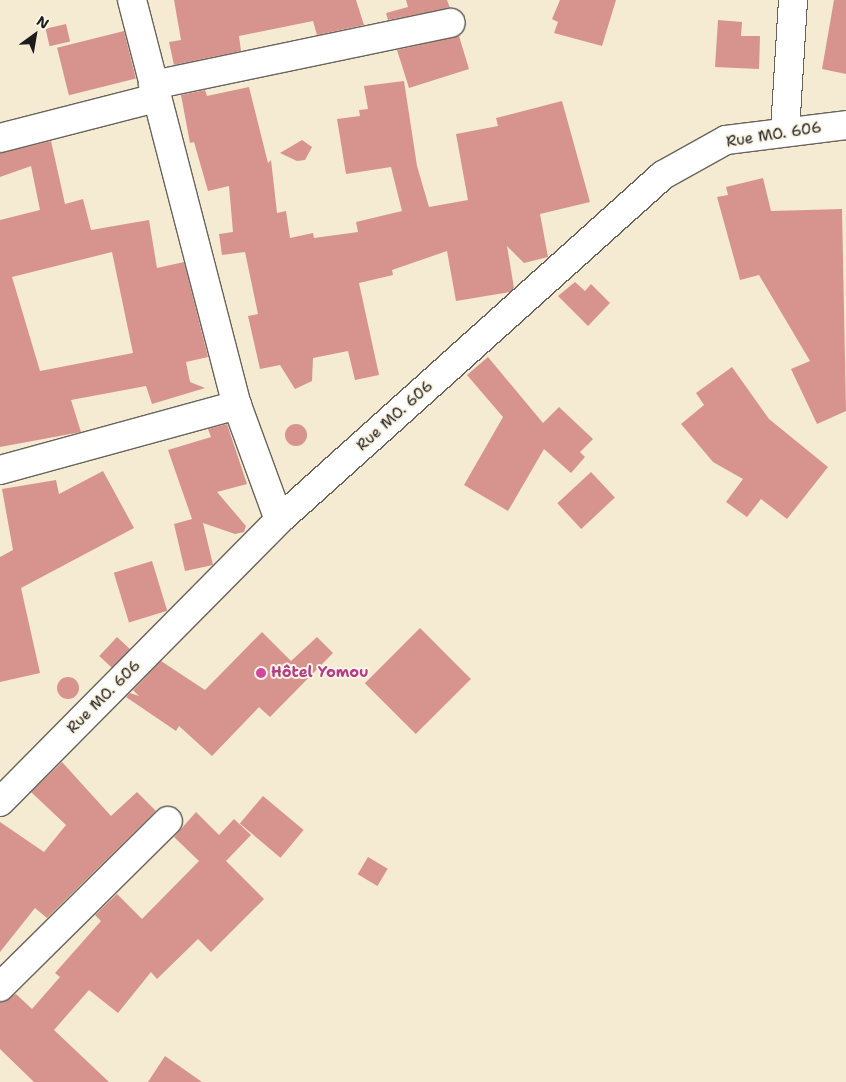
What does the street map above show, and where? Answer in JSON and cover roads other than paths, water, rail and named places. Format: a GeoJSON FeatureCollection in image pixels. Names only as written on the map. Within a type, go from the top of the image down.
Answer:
{"type":"FeatureCollection","features":[{"type":"Feature","properties":{"kind":"street"},"geometry":{"type":"LineString","coordinates":[[132,0],[237,405],[279,520]]}},
{"type":"Feature","properties":{"kind":"street"},"geometry":{"type":"LineString","coordinates":[[785,131],[793,0]]}},
{"type":"Feature","properties":{"kind":"street"},"geometry":{"type":"LineString","coordinates":[[0,138],[155,92],[450,23]]}},
{"type":"Feature","properties":{"kind":"street","name":"Rue MO. 606"},"geometry":{"type":"LineString","coordinates":[[0,802],[279,520],[663,175],[726,140],[785,131],[846,125]]}},
{"type":"Feature","properties":{"kind":"street"},"geometry":{"type":"LineString","coordinates":[[0,470],[237,405]]}},
{"type":"Feature","properties":{"kind":"street"},"geometry":{"type":"LineString","coordinates":[[0,987],[168,821]]}},
{"type":"Feature","properties":{"kind":"place","name":"Hôtel Yomou"},"geometry":{"type":"Point","coordinates":[261,673]}}]}
